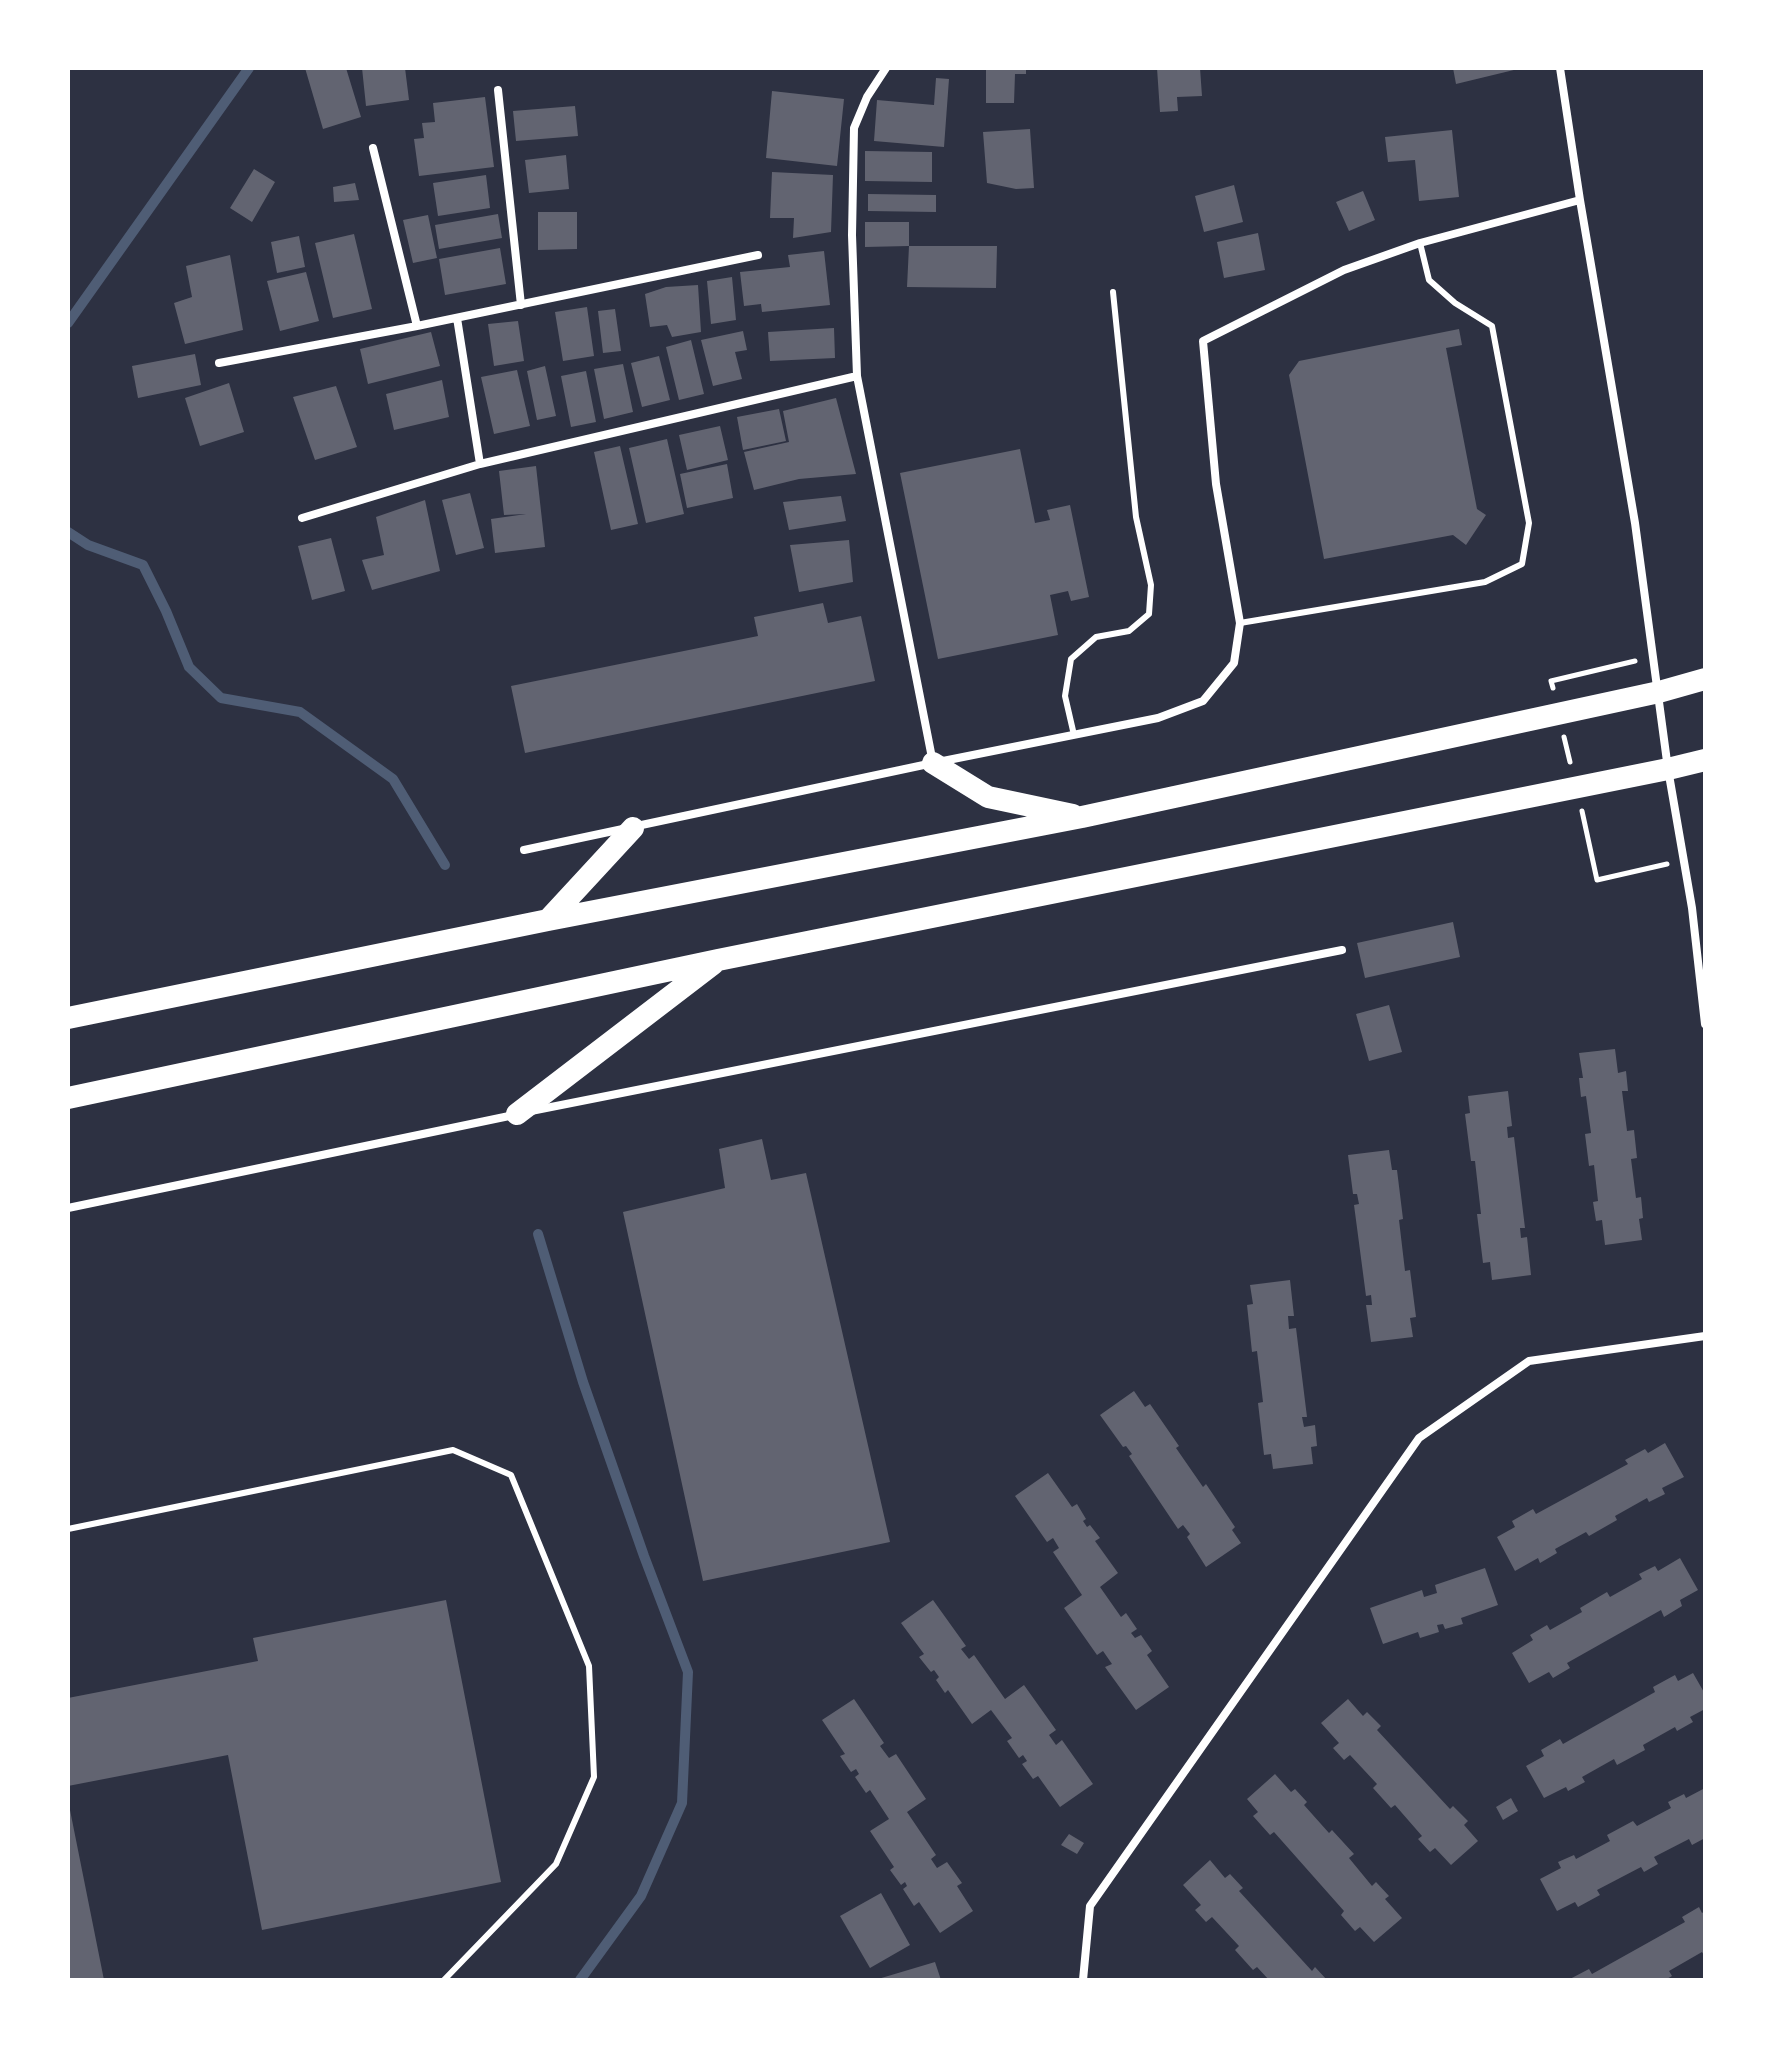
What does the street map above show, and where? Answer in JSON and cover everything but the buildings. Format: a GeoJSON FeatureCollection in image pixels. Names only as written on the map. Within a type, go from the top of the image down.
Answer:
{"type":"FeatureCollection","features":[{"type":"Feature","properties":{"kind":"highway"},"geometry":{"type":"LineString","coordinates":[[68,1018],[548,920],[1082,817],[1659,692],[1705,679]]}},
{"type":"Feature","properties":{"kind":"highway"},"geometry":{"type":"LineString","coordinates":[[68,1098],[718,960],[1705,760]]}},
{"type":"Feature","properties":{"kind":"highway"},"geometry":{"type":"LineString","coordinates":[[933,763],[988,797],[1082,817]]}},
{"type":"Feature","properties":{"kind":"highway"},"geometry":{"type":"LineString","coordinates":[[548,920],[633,828]]}},
{"type":"Feature","properties":{"kind":"highway"},"geometry":{"type":"LineString","coordinates":[[517,1114],[718,960]]}},
{"type":"Feature","properties":{"kind":"street"},"geometry":{"type":"LineString","coordinates":[[886,68],[867,97],[854,128],[852,235],[857,376],[933,763]]}},
{"type":"Feature","properties":{"kind":"street"},"geometry":{"type":"LineString","coordinates":[[1560,68],[1635,523],[1668,769],[1692,908],[1705,1024]]}},
{"type":"Feature","properties":{"kind":"street"},"geometry":{"type":"LineString","coordinates":[[498,90],[521,305]]}},
{"type":"Feature","properties":{"kind":"street"},"geometry":{"type":"LineString","coordinates":[[373,148],[417,326]]}},
{"type":"Feature","properties":{"kind":"street"},"geometry":{"type":"LineString","coordinates":[[524,850],[1158,718],[1203,701],[1234,663],[1240,623],[1216,484],[1203,341],[1344,270],[1420,243],[1580,200]]}},
{"type":"Feature","properties":{"kind":"street"},"geometry":{"type":"LineString","coordinates":[[219,363],[457,318],[758,255]]}},
{"type":"Feature","properties":{"kind":"street"},"geometry":{"type":"LineString","coordinates":[[457,318],[480,464]]}},
{"type":"Feature","properties":{"kind":"street"},"geometry":{"type":"LineString","coordinates":[[302,518],[480,464],[857,376]]}},
{"type":"Feature","properties":{"kind":"street"},"geometry":{"type":"LineString","coordinates":[[68,1208],[517,1114],[1342,950]]}},
{"type":"Feature","properties":{"kind":"street"},"geometry":{"type":"LineString","coordinates":[[1083,1980],[1090,1906],[1419,1438],[1529,1361],[1705,1336]]}},
{"type":"Feature","properties":{"kind":"lane"},"geometry":{"type":"LineString","coordinates":[[1240,623],[1485,582],[1522,564],[1529,523],[1492,326],[1455,303],[1429,280],[1420,243]]}},
{"type":"Feature","properties":{"kind":"lane"},"geometry":{"type":"LineString","coordinates":[[1074,735],[1065,696],[1071,659],[1096,637],[1129,631],[1149,614],[1151,585],[1136,517],[1113,292]]}},
{"type":"Feature","properties":{"kind":"lane"},"geometry":{"type":"LineString","coordinates":[[68,1529],[453,1450],[511,1475],[589,1666],[594,1777],[556,1864],[444,1980]]}},
{"type":"Feature","properties":{"kind":"path"},"geometry":{"type":"LineString","coordinates":[[1551,681],[1654,657]]}},
{"type":"Feature","properties":{"kind":"path"},"geometry":{"type":"LineString","coordinates":[[1597,880],[1641,869]]}},
{"type":"Feature","properties":{"kind":"waterway"},"geometry":{"type":"LineString","coordinates":[[68,323],[249,68]]}},
{"type":"Feature","properties":{"kind":"waterway"},"geometry":{"type":"LineString","coordinates":[[68,532],[88,545],[143,565],[189,667],[221,698],[300,712],[393,779],[445,865]]}},
{"type":"Feature","properties":{"kind":"waterway"},"geometry":{"type":"LineString","coordinates":[[538,1234],[583,1382],[688,1672],[682,1803],[641,1896],[580,1980]]}}]}
